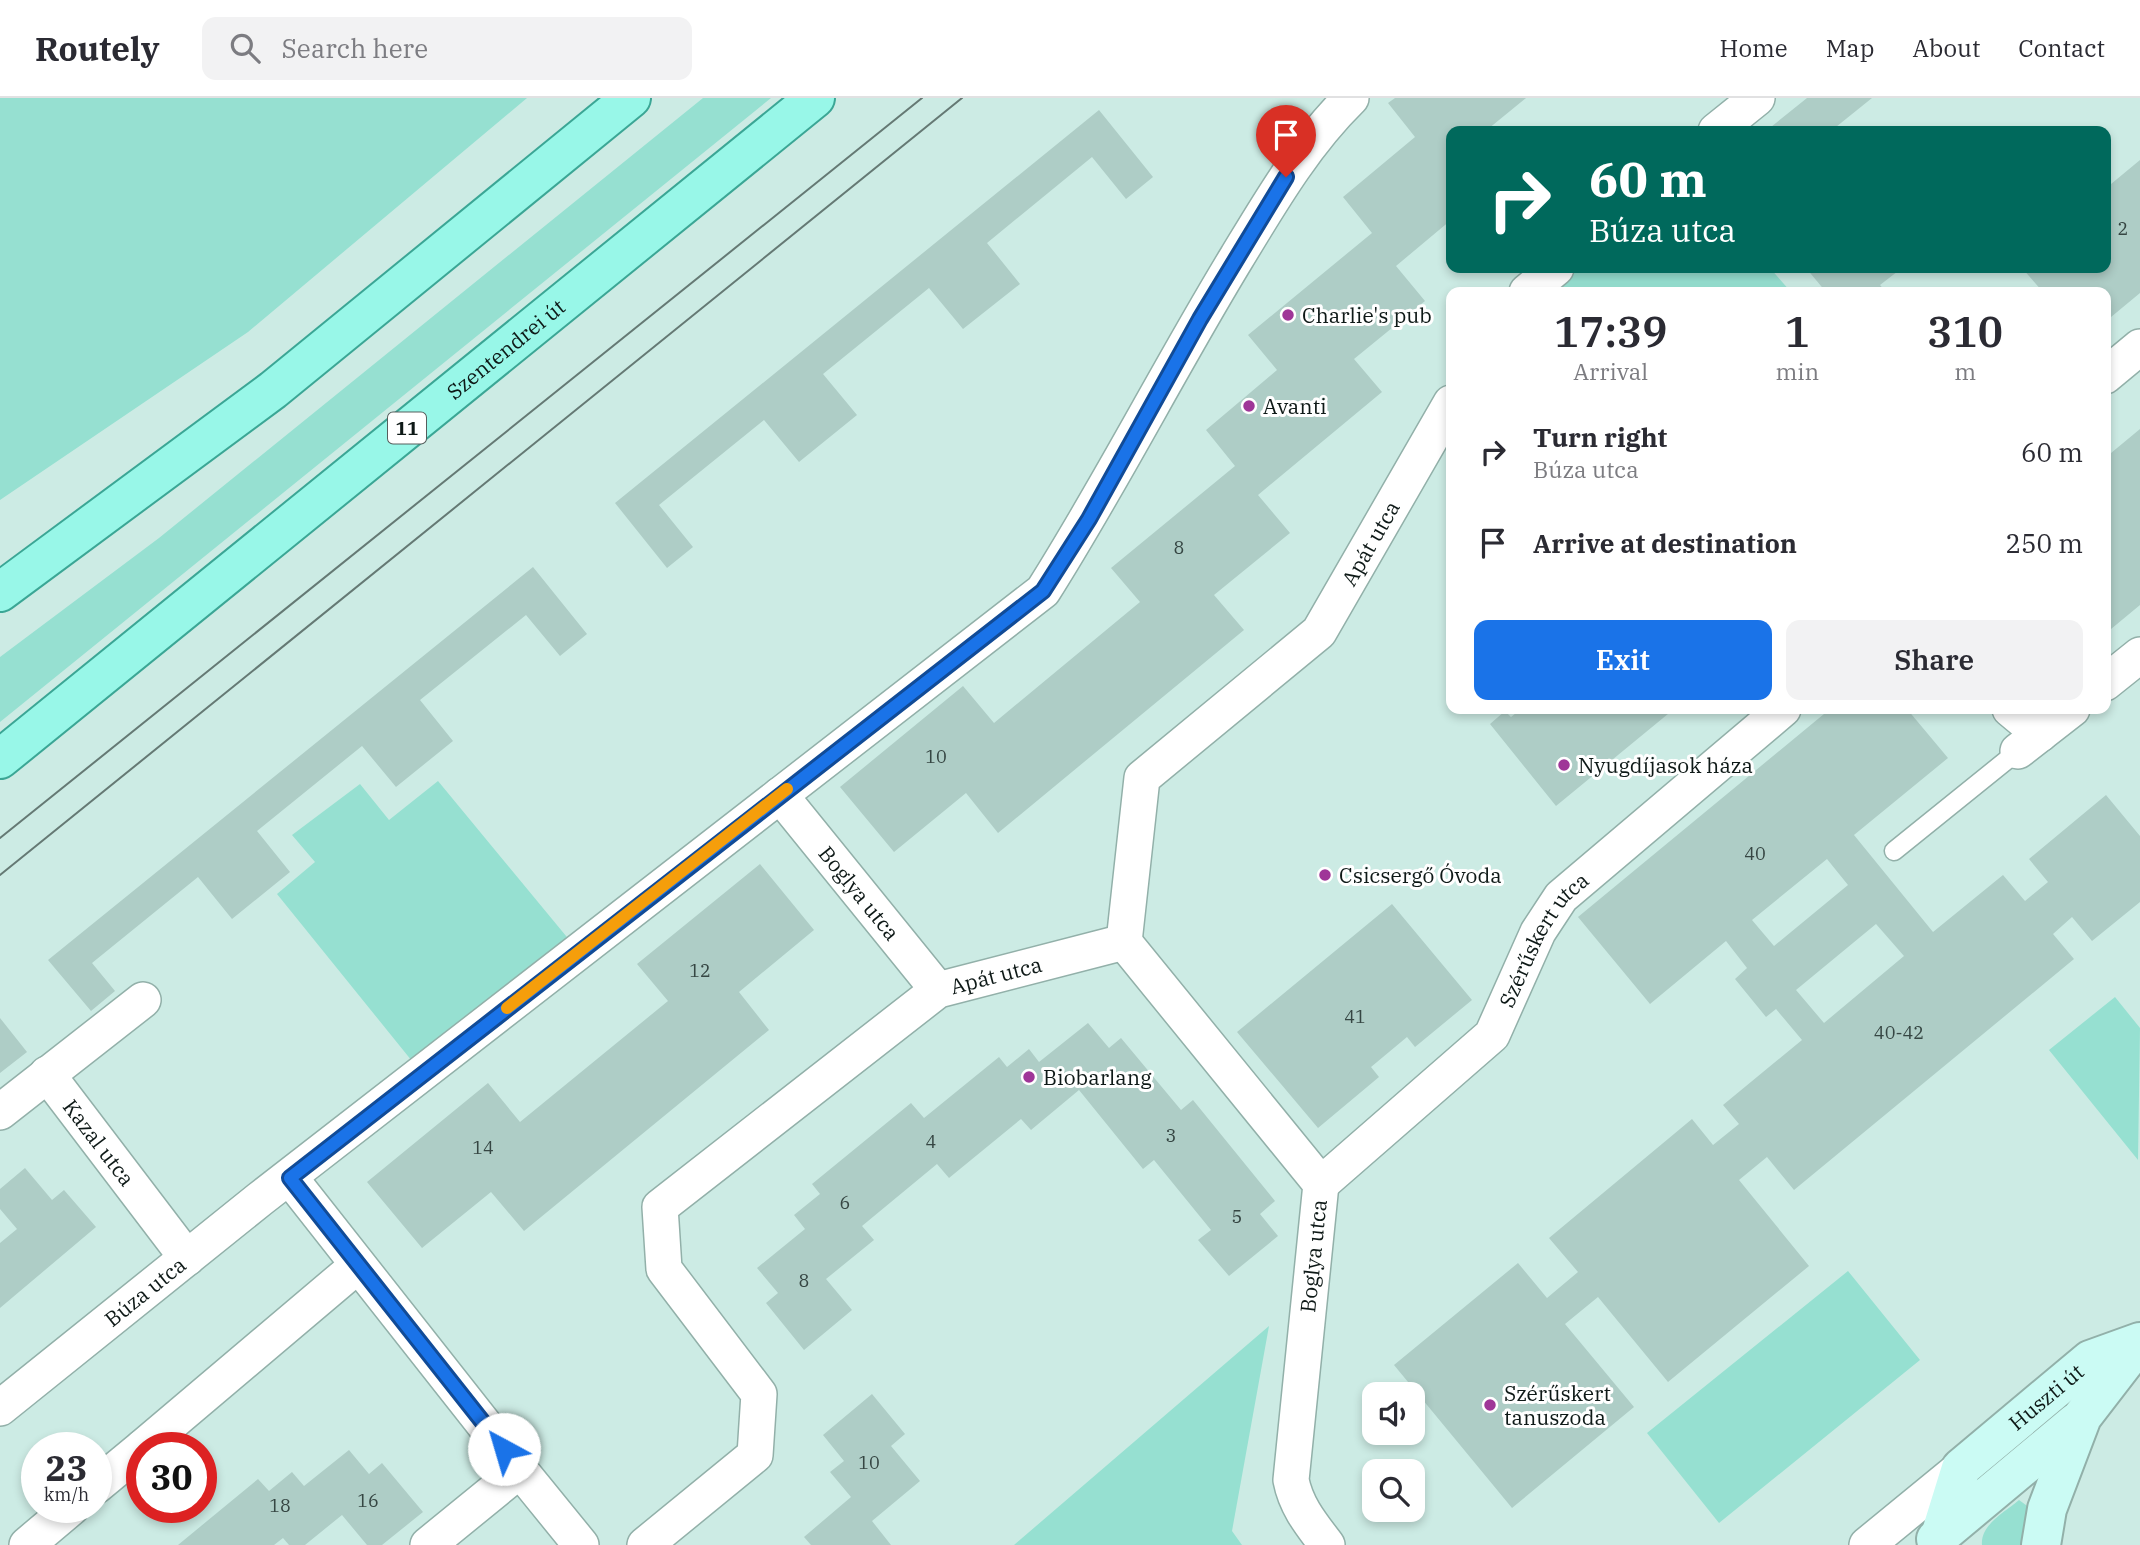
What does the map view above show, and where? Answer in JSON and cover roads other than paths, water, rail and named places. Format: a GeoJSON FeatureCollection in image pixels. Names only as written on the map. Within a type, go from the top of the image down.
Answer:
{"type":"FeatureCollection","features":[{"type":"Feature","properties":{"kind":"main road"},"geometry":{"type":"LineString","coordinates":[[0,592],[273,390],[631,98]]}},
{"type":"Feature","properties":{"kind":"main road","name":"Szentendrei út"},"geometry":{"type":"LineString","coordinates":[[0,759],[815,98]]}},
{"type":"Feature","properties":{"kind":"street","name":"Búza utca"},"geometry":{"type":"LineString","coordinates":[[0,1408],[187,1258],[1043,591],[1089,519],[1200,319],[1286,177],[1351,98]]}},
{"type":"Feature","properties":{"kind":"street"},"geometry":{"type":"LineString","coordinates":[[1722,126],[1757,98]]}},
{"type":"Feature","properties":{"kind":"street"},"geometry":{"type":"LineString","coordinates":[[1535,287],[1550,273]]}},
{"type":"Feature","properties":{"kind":"street"},"geometry":{"type":"LineString","coordinates":[[2111,371],[2140,347]]}},
{"type":"Feature","properties":{"kind":"street","name":"Apát utca"},"geometry":{"type":"LineString","coordinates":[[645,1545],[755,1455],[759,1394],[664,1269],[660,1207],[938,990],[1124,942],[1143,778],[1319,632],[1446,412]]}},
{"type":"Feature","properties":{"kind":"street"},"geometry":{"type":"LineString","coordinates":[[2111,678],[2140,655]]}},
{"type":"Feature","properties":{"kind":"street","name":"Szérűskert utca"},"geometry":{"type":"LineString","coordinates":[[1321,1184],[1492,1035],[1538,932],[1562,897],[1777,714]]}},
{"type":"Feature","properties":{"kind":"street"},"geometry":{"type":"LineString","coordinates":[[2013,714],[2029,743],[2066,714]]}},
{"type":"Feature","properties":{"kind":"street","name":"Boglya utca"},"geometry":{"type":"LineString","coordinates":[[780,795],[938,990]]}},
{"type":"Feature","properties":{"kind":"street","name":"Boglya utca"},"geometry":{"type":"LineString","coordinates":[[1124,942],[1321,1184],[1291,1480],[1294,1495],[1306,1517],[1327,1545]]}},
{"type":"Feature","properties":{"kind":"street"},"geometry":{"type":"LineString","coordinates":[[0,1112],[142,1000]]}},
{"type":"Feature","properties":{"kind":"street","name":"Kazal utca"},"geometry":{"type":"LineString","coordinates":[[47,1074],[187,1258]]}},
{"type":"Feature","properties":{"kind":"street"},"geometry":{"type":"LineString","coordinates":[[290,1178],[357,1266],[582,1545]]}},
{"type":"Feature","properties":{"kind":"street"},"geometry":{"type":"LineString","coordinates":[[161,1432],[357,1266]]}},
{"type":"Feature","properties":{"kind":"street"},"geometry":{"type":"LineString","coordinates":[[2041,1545],[2047,1509],[2082,1417],[2140,1342]]}},
{"type":"Feature","properties":{"kind":"street","name":"Huszti út"},"geometry":{"type":"LineString","coordinates":[[1867,1545],[2090,1360],[2140,1342]]}},
{"type":"Feature","properties":{"kind":"street","name":"Huszti út"},"geometry":{"type":"LineString","coordinates":[[1939,1542],[2082,1417]]}},
{"type":"Feature","properties":{"kind":"street"},"geometry":{"type":"LineString","coordinates":[[112,1473],[126,1461]]}},
{"type":"Feature","properties":{"kind":"street"},"geometry":{"type":"LineString","coordinates":[[1872,1545],[1910,1536],[1939,1542],[1961,1468]]}},
{"type":"Feature","properties":{"kind":"street"},"geometry":{"type":"LineString","coordinates":[[428,1545],[520,1470]]}},
{"type":"Feature","properties":{"kind":"street"},"geometry":{"type":"LineString","coordinates":[[27,1545],[53,1523]]}},
{"type":"Feature","properties":{"kind":"lane"},"geometry":{"type":"LineString","coordinates":[[1894,851],[2029,743]]}},
{"type":"Feature","properties":{"kind":"tram line"},"geometry":{"type":"LineString","coordinates":[[0,838],[922,98]]}},
{"type":"Feature","properties":{"kind":"tram line"},"geometry":{"type":"LineString","coordinates":[[0,875],[962,98]]}},
{"type":"Feature","properties":{"kind":"place","name":"Charlie's pub"},"geometry":{"type":"Point","coordinates":[1288,315]}},
{"type":"Feature","properties":{"kind":"place","name":"Avanti"},"geometry":{"type":"Point","coordinates":[1249,406]}},
{"type":"Feature","properties":{"kind":"place","name":"Nyugdíjasok háza"},"geometry":{"type":"Point","coordinates":[1564,765]}},
{"type":"Feature","properties":{"kind":"place","name":"Csicsergő Óvoda"},"geometry":{"type":"Point","coordinates":[1325,875]}},
{"type":"Feature","properties":{"kind":"place","name":"Biobarlang"},"geometry":{"type":"Point","coordinates":[1029,1077]}},
{"type":"Feature","properties":{"kind":"place","name":"Szérűskert tanuszoda"},"geometry":{"type":"Point","coordinates":[1490,1405]}}]}
